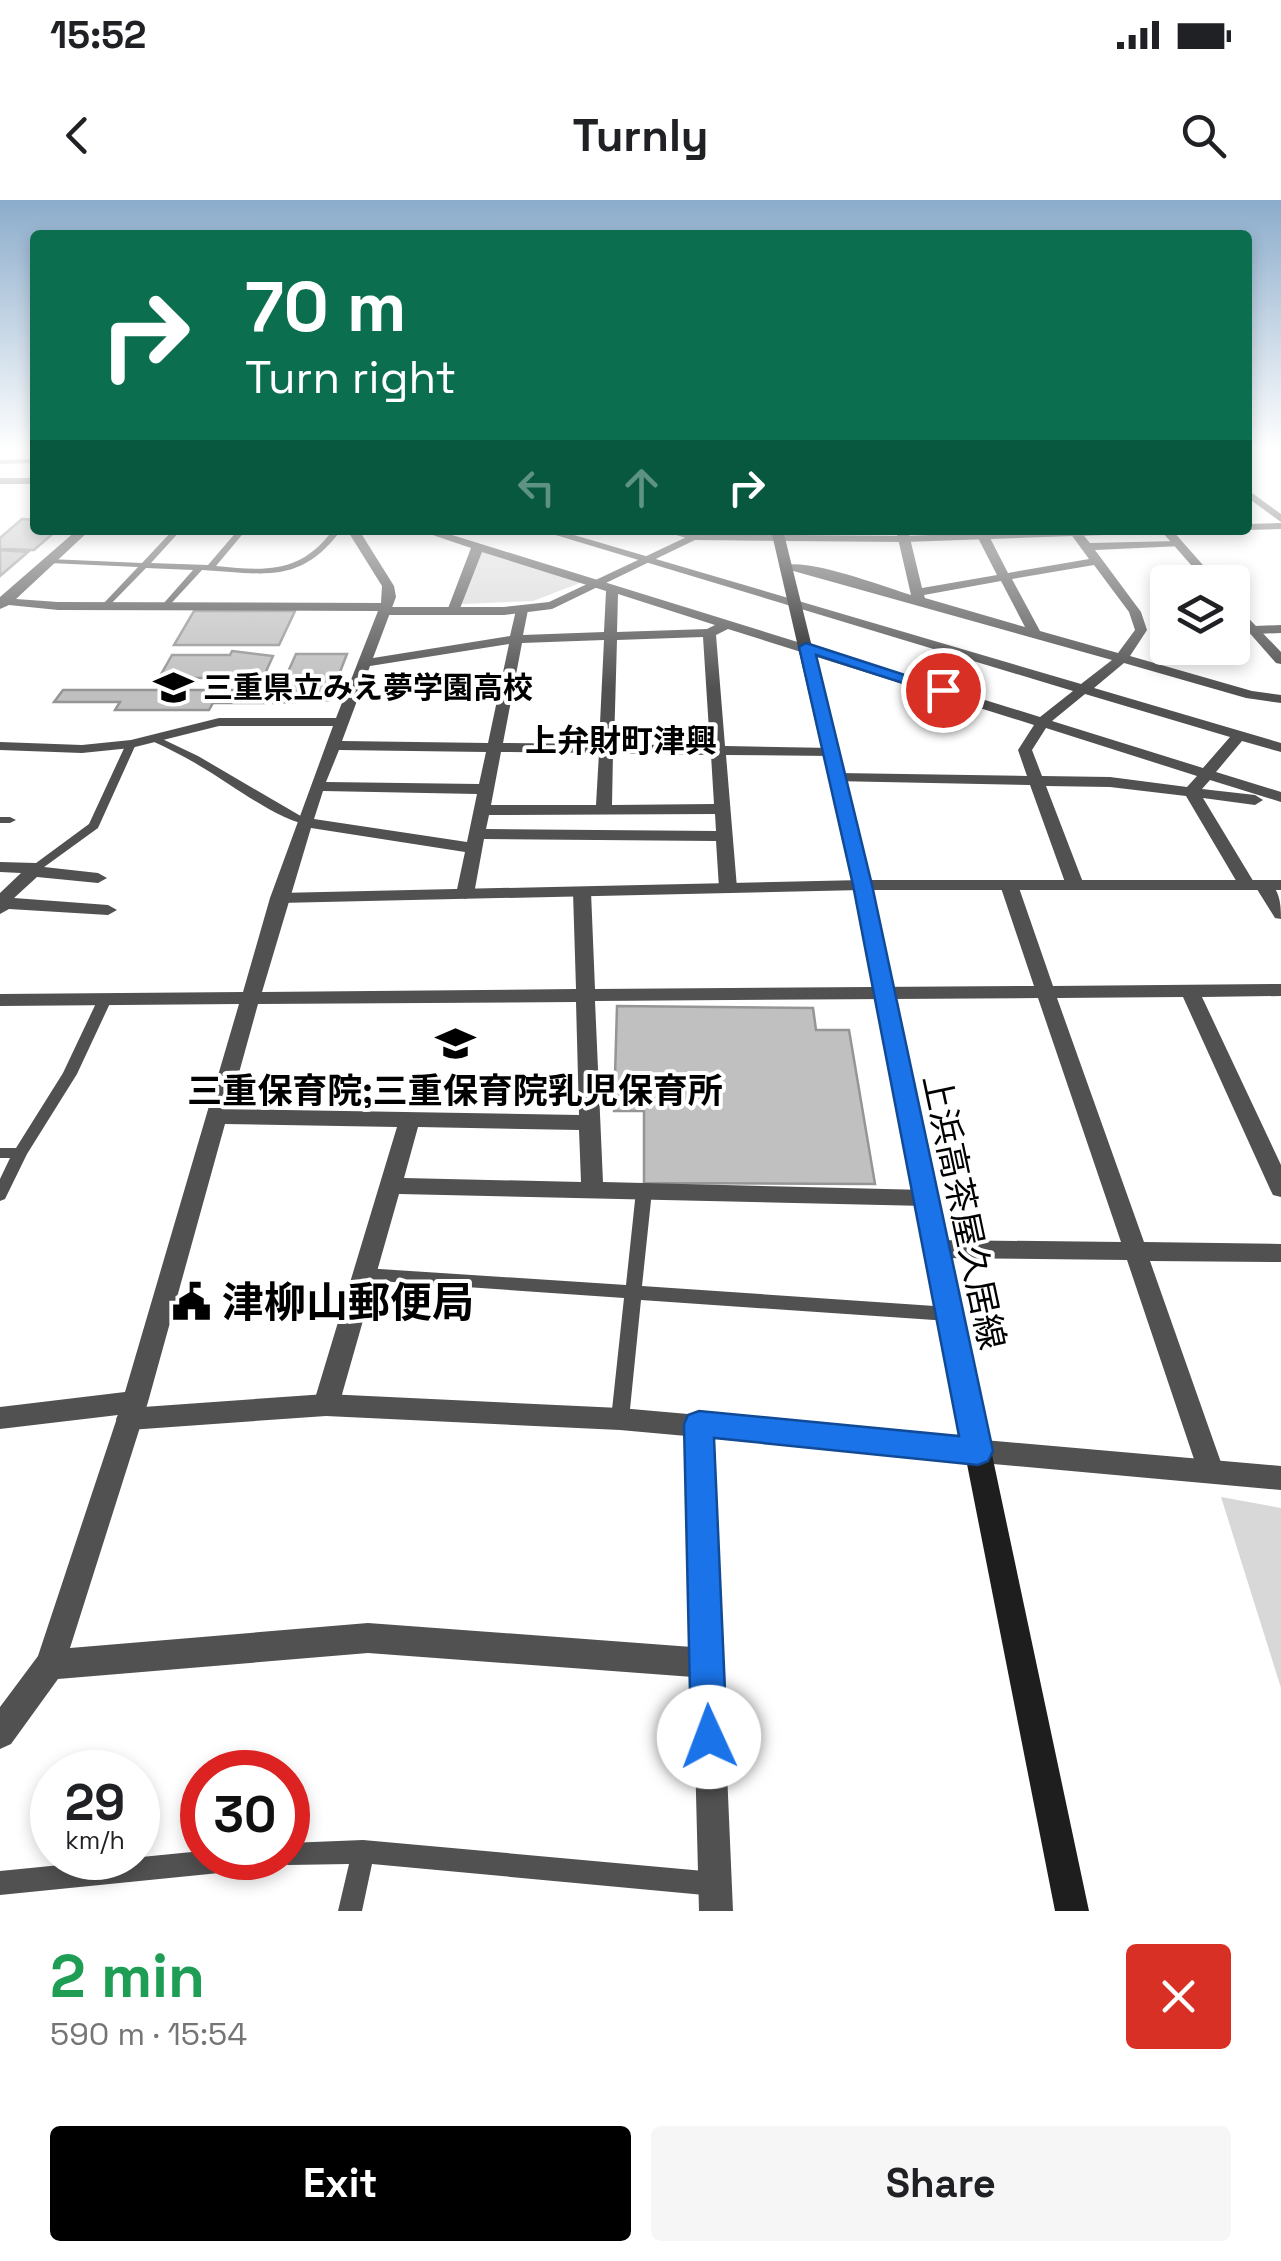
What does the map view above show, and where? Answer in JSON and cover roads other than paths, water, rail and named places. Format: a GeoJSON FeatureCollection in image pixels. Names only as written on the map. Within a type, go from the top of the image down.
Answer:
{"type":"FeatureCollection","features":[{"type":"Feature","properties":{"kind":"main road","name":"上浜高茶屋久居線"},"geometry":{"type":"LineString","coordinates":[[778,535],[862,885],[1072,1911]]}},
{"type":"Feature","properties":{"kind":"street"},"geometry":{"type":"LineString","coordinates":[[2,603],[78,535]]}},
{"type":"Feature","properties":{"kind":"street"},"geometry":{"type":"LineString","coordinates":[[0,1733],[50,1665],[132,1410],[279,898],[385,609],[388,586],[356,535]]}},
{"type":"Feature","properties":{"kind":"street"},"geometry":{"type":"LineString","coordinates":[[440,535],[806,647],[1281,800]]}},
{"type":"Feature","properties":{"kind":"street"},"geometry":{"type":"LineString","coordinates":[[562,535],[1281,748]]}},
{"type":"Feature","properties":{"kind":"street"},"geometry":{"type":"LineString","coordinates":[[685,535],[749,535]]}},
{"type":"Feature","properties":{"kind":"street"},"geometry":{"type":"LineString","coordinates":[[903,535],[918,597]]}},
{"type":"Feature","properties":{"kind":"street"},"geometry":{"type":"LineString","coordinates":[[943,535],[994,535]]}},
{"type":"Feature","properties":{"kind":"street"},"geometry":{"type":"LineString","coordinates":[[1075,885],[1024,750],[1045,723],[1139,636],[1140,624],[1078,535]]}},
{"type":"Feature","properties":{"kind":"street"},"geometry":{"type":"LineString","coordinates":[[1170,535],[1197,565]]}},
{"type":"Feature","properties":{"kind":"street"},"geometry":{"type":"LineString","coordinates":[[983,536],[1036,634]]}},
{"type":"Feature","properties":{"kind":"street"},"geometry":{"type":"LineString","coordinates":[[2,603],[522,610],[563,602],[605,586],[646,559],[692,537]]}},
{"type":"Feature","properties":{"kind":"street"},"geometry":{"type":"LineString","coordinates":[[1087,547],[1178,544]]}},
{"type":"Feature","properties":{"kind":"street"},"geometry":{"type":"LineString","coordinates":[[453,611],[474,551],[481,548]]}},
{"type":"Feature","properties":{"kind":"street"},"geometry":{"type":"LineString","coordinates":[[906,610],[918,597],[1097,560]]}},
{"type":"Feature","properties":{"kind":"street"},"geometry":{"type":"LineString","coordinates":[[785,567],[918,597],[1251,695],[1281,699]]}},
{"type":"Feature","properties":{"kind":"street"},"geometry":{"type":"LineString","coordinates":[[604,808],[609,636],[605,586]]}},
{"type":"Feature","properties":{"kind":"street"},"geometry":{"type":"LineString","coordinates":[[465,894],[522,610]]}},
{"type":"Feature","properties":{"kind":"street"},"geometry":{"type":"LineString","coordinates":[[880,628],[893,619]]}},
{"type":"Feature","properties":{"kind":"street"},"geometry":{"type":"LineString","coordinates":[[364,663],[515,638],[709,634],[728,624]]}},
{"type":"Feature","properties":{"kind":"street"},"geometry":{"type":"LineString","coordinates":[[1250,625],[1281,660]]}},
{"type":"Feature","properties":{"kind":"street"},"geometry":{"type":"LineString","coordinates":[[1255,630],[1281,629]]}},
{"type":"Feature","properties":{"kind":"street"},"geometry":{"type":"LineString","coordinates":[[709,634],[728,888]]}},
{"type":"Feature","properties":{"kind":"street"},"geometry":{"type":"LineString","coordinates":[[0,746],[82,749],[131,744],[218,722],[342,722]]}},
{"type":"Feature","properties":{"kind":"street"},"geometry":{"type":"LineString","coordinates":[[1191,792],[1238,736]]}},
{"type":"Feature","properties":{"kind":"street"},"geometry":{"type":"LineString","coordinates":[[333,745],[833,752]]}},
{"type":"Feature","properties":{"kind":"street"},"geometry":{"type":"LineString","coordinates":[[838,778],[1110,782],[1281,800]]}},
{"type":"Feature","properties":{"kind":"street"},"geometry":{"type":"LineString","coordinates":[[317,786],[485,789]]}},
{"type":"Feature","properties":{"kind":"street"},"geometry":{"type":"LineString","coordinates":[[1191,792],[1264,885],[1281,914]]}},
{"type":"Feature","properties":{"kind":"street"},"geometry":{"type":"LineString","coordinates":[[482,810],[722,809]]}},
{"type":"Feature","properties":{"kind":"street"},"geometry":{"type":"LineString","coordinates":[[304,822],[476,841],[724,836]]}},
{"type":"Feature","properties":{"kind":"street"},"geometry":{"type":"LineString","coordinates":[[0,866],[98,878]]}},
{"type":"Feature","properties":{"kind":"street"},"geometry":{"type":"LineString","coordinates":[[1,906],[34,870]]}},
{"type":"Feature","properties":{"kind":"street"},"geometry":{"type":"LineString","coordinates":[[279,898],[862,885],[1264,885]]}},
{"type":"Feature","properties":{"kind":"street"},"geometry":{"type":"LineString","coordinates":[[1009,885],[1211,1471]]}},
{"type":"Feature","properties":{"kind":"street"},"geometry":{"type":"LineString","coordinates":[[582,892],[592,1190]]}},
{"type":"Feature","properties":{"kind":"street"},"geometry":{"type":"LineString","coordinates":[[1,906],[108,910]]}},
{"type":"Feature","properties":{"kind":"street"},"geometry":{"type":"LineString","coordinates":[[0,1000],[1281,990]]}},
{"type":"Feature","properties":{"kind":"street"},"geometry":{"type":"LineString","coordinates":[[1190,992],[1281,1189]]}},
{"type":"Feature","properties":{"kind":"street"},"geometry":{"type":"LineString","coordinates":[[219,1116],[589,1123]]}},
{"type":"Feature","properties":{"kind":"street"},"geometry":{"type":"LineString","coordinates":[[326,1404],[410,1120]]}},
{"type":"Feature","properties":{"kind":"street"},"geometry":{"type":"LineString","coordinates":[[390,1186],[926,1198]]}},
{"type":"Feature","properties":{"kind":"street"},"geometry":{"type":"LineString","coordinates":[[936,1249],[1281,1253]]}},
{"type":"Feature","properties":{"kind":"street"},"geometry":{"type":"LineString","coordinates":[[0,1418],[326,1404],[699,1424],[1281,1478]]}},
{"type":"Feature","properties":{"kind":"street"},"geometry":{"type":"LineString","coordinates":[[699,1424],[715,1897]]}},
{"type":"Feature","properties":{"kind":"street"},"geometry":{"type":"LineString","coordinates":[[50,1665],[368,1638],[706,1663]]}},
{"type":"Feature","properties":{"kind":"lane"},"geometry":{"type":"LineString","coordinates":[[106,606],[173,535]]}},
{"type":"Feature","properties":{"kind":"lane"},"geometry":{"type":"LineString","coordinates":[[166,606],[237,535]]}},
{"type":"Feature","properties":{"kind":"lane"},"geometry":{"type":"LineString","coordinates":[[49,561],[292,570],[317,556],[333,535]]}},
{"type":"Feature","properties":{"kind":"lane"},"geometry":{"type":"LineString","coordinates":[[156,739],[194,755],[278,810],[304,822]]}},
{"type":"Feature","properties":{"kind":"lane"},"geometry":{"type":"LineString","coordinates":[[34,870],[94,826],[131,744]]}},
{"type":"Feature","properties":{"kind":"lane"},"geometry":{"type":"LineString","coordinates":[[0,1196],[20,1153],[70,1074],[105,999]]}},
{"type":"Feature","properties":{"kind":"lane"},"geometry":{"type":"LineString","coordinates":[[0,1153],[20,1153]]}},
{"type":"Feature","properties":{"kind":"lane"},"geometry":{"type":"LineString","coordinates":[[620,1419],[644,1192]]}},
{"type":"Feature","properties":{"kind":"lane"},"geometry":{"type":"LineString","coordinates":[[364,1274],[950,1314]]}},
{"type":"Feature","properties":{"kind":"lane"},"geometry":{"type":"LineString","coordinates":[[350,1911],[363,1851]]}},
{"type":"Feature","properties":{"kind":"lane"},"geometry":{"type":"LineString","coordinates":[[310,1853],[363,1851],[715,1897]]}},
{"type":"Feature","properties":{"kind":"lane"},"geometry":{"type":"LineString","coordinates":[[0,1883],[180,1865]]}},
{"type":"Feature","properties":{"kind":"place","name":"三重県立みえ夢学園高校"},"geometry":{"type":"Point","coordinates":[173,688]}},
{"type":"Feature","properties":{"kind":"place","name":"三重保育院;三重保育院乳児保育所"},"geometry":{"type":"Point","coordinates":[455,1044]}},
{"type":"Feature","properties":{"kind":"place","name":"津柳山郵便局"},"geometry":{"type":"Point","coordinates":[192,1302]}},
{"type":"Feature","properties":{"kind":"district","name":"上弁財町津興"},"geometry":{"type":"Point","coordinates":[621,741]}}]}
